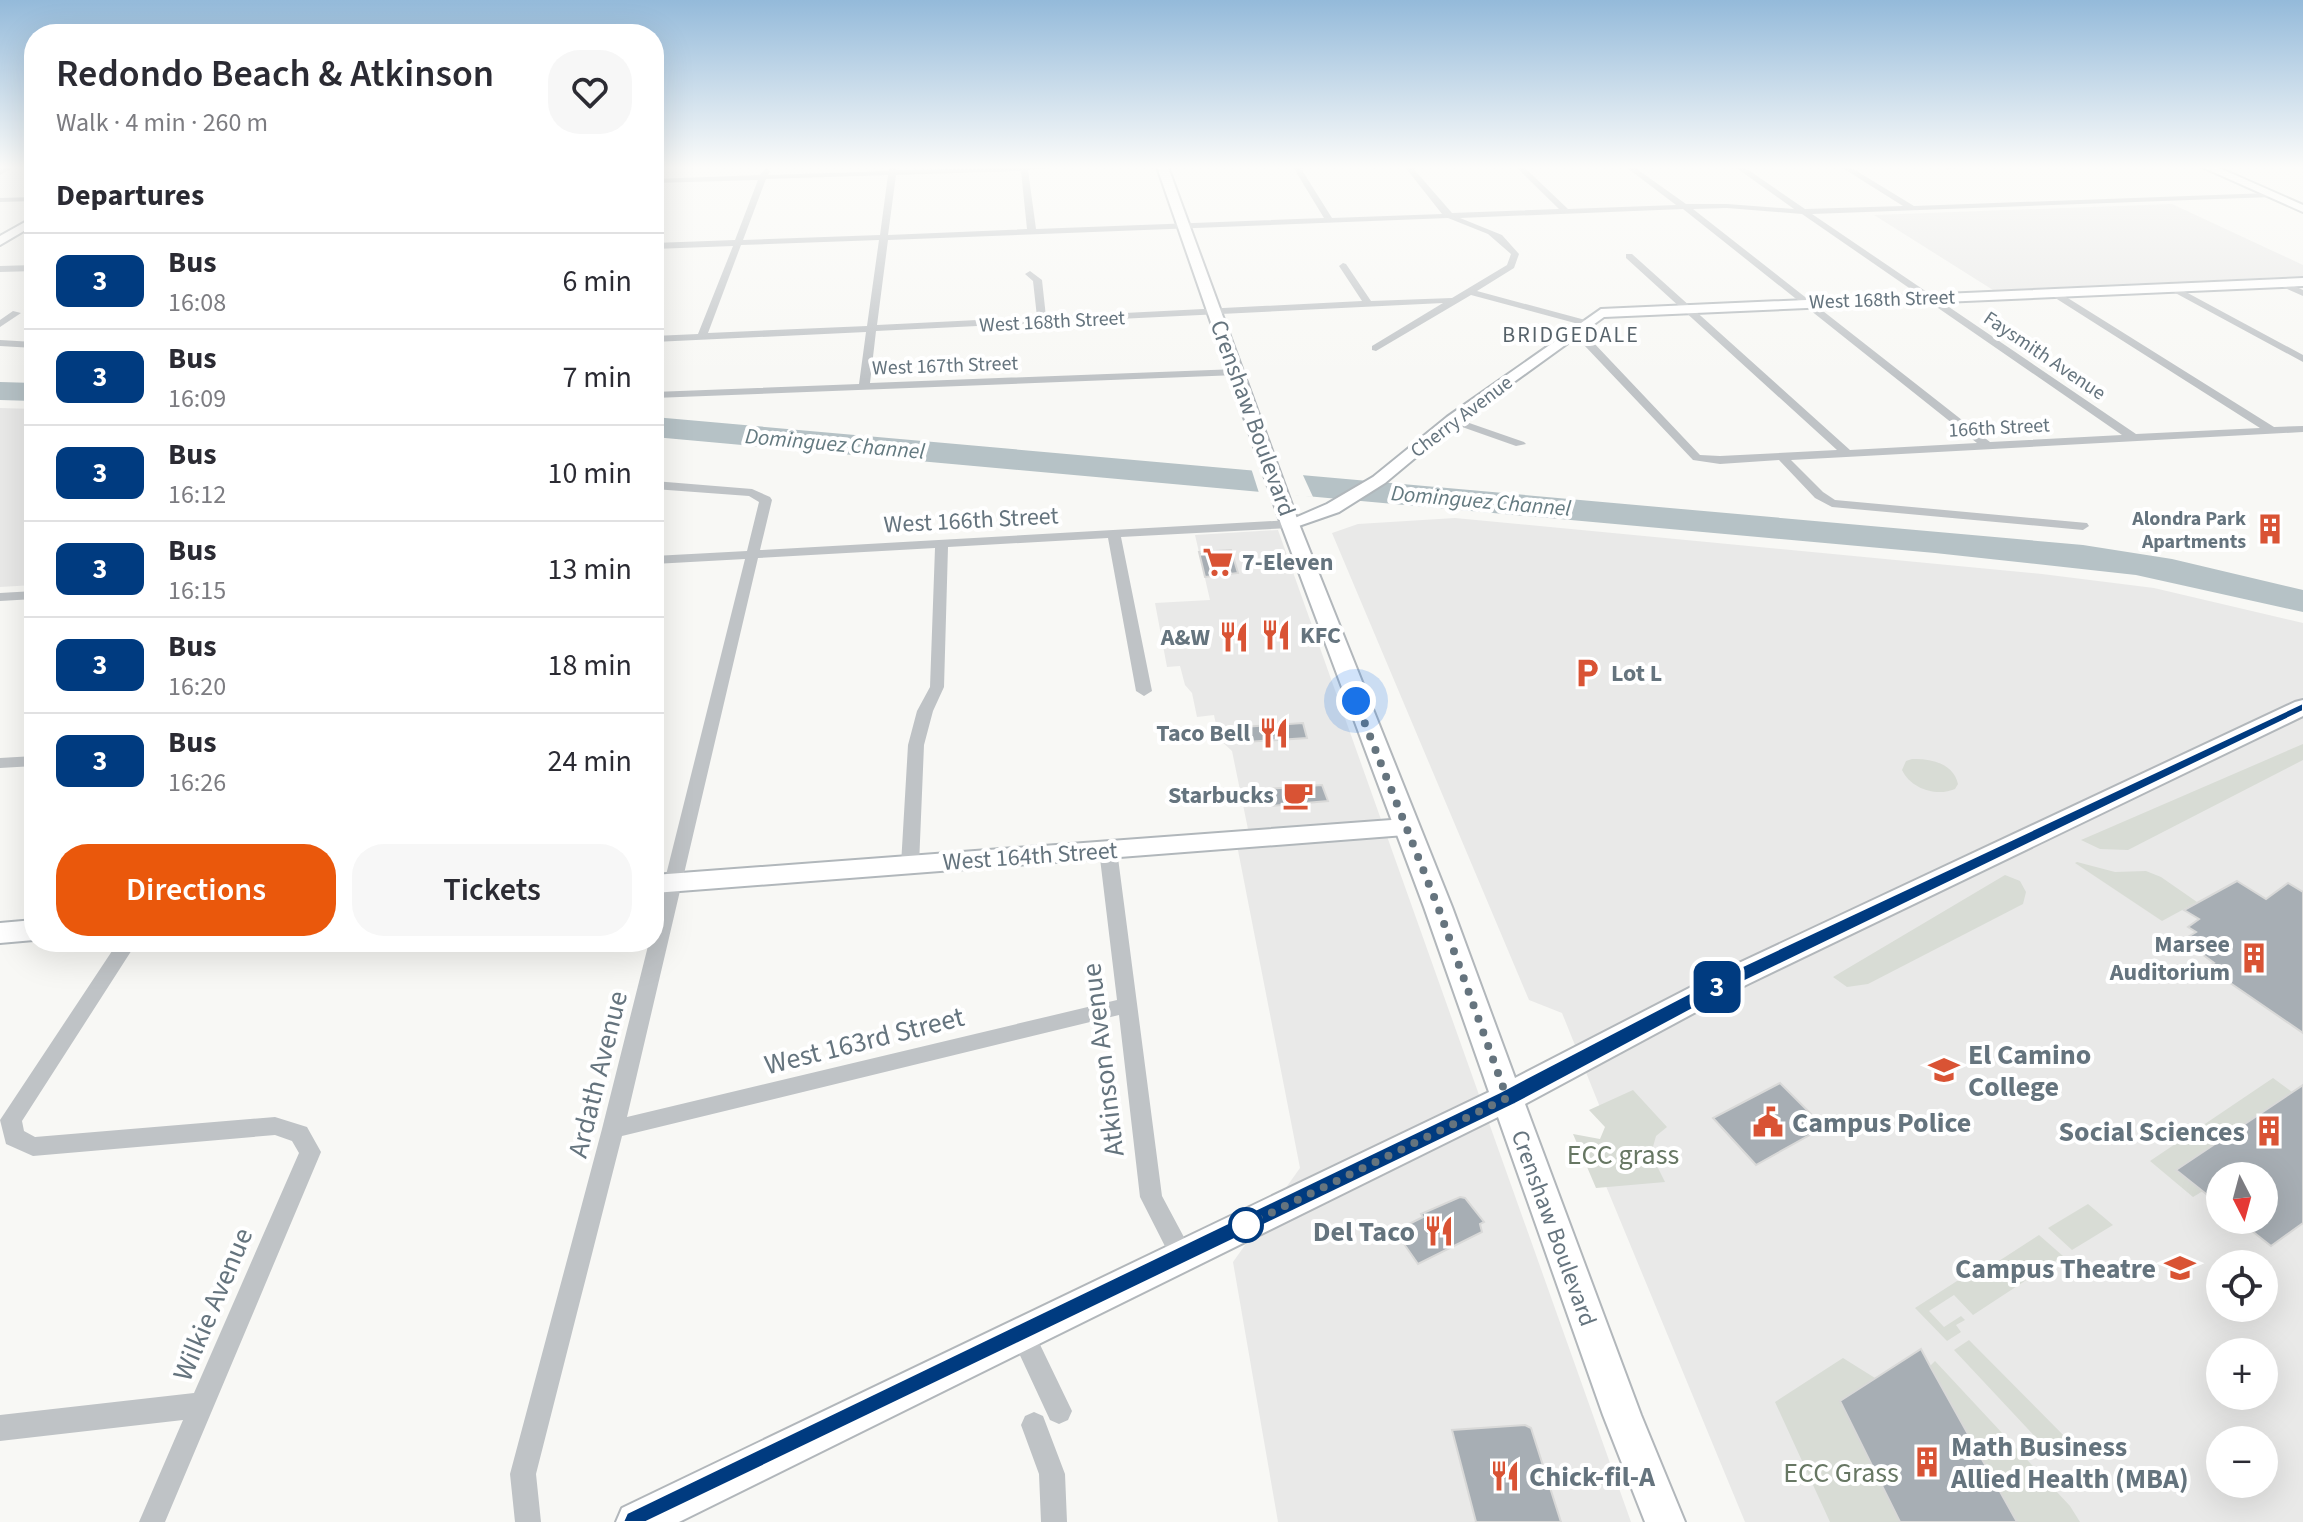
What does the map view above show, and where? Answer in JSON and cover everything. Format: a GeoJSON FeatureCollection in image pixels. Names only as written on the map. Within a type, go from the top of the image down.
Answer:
{"type":"FeatureCollection","features":[{"type":"Feature","properties":{"kind":"main road","name":"Crenshaw Boulevard"},"geometry":{"type":"LineString","coordinates":[[1188,238],[1290,524],[1438,907],[1618,1403],[1665,1522]]}},
{"type":"Feature","properties":{"kind":"main road"},"geometry":{"type":"LineString","coordinates":[[636,1522],[1507,1098],[1736,977],[2303,707]]}},
{"type":"Feature","properties":{"kind":"street"},"geometry":{"type":"LineString","coordinates":[[702,337],[738,238]]}},
{"type":"Feature","properties":{"kind":"street"},"geometry":{"type":"LineString","coordinates":[[664,246],[860,238]]}},
{"type":"Feature","properties":{"kind":"street"},"geometry":{"type":"LineString","coordinates":[[864,386],[885,238]]}},
{"type":"Feature","properties":{"kind":"street"},"geometry":{"type":"LineString","coordinates":[[1376,348],[1450,300],[1511,266],[1515,254],[1499,238]]}},
{"type":"Feature","properties":{"kind":"street"},"geometry":{"type":"LineString","coordinates":[[1721,238],[1988,446]]}},
{"type":"Feature","properties":{"kind":"street","name":"Faysmith Avenue"},"geometry":{"type":"LineString","coordinates":[[1841,238],[2134,438]]}},
{"type":"Feature","properties":{"kind":"street"},"geometry":{"type":"LineString","coordinates":[[1629,256],[1847,453]]}},
{"type":"Feature","properties":{"kind":"street"},"geometry":{"type":"LineString","coordinates":[[1343,266],[1367,302]]}},
{"type":"Feature","properties":{"kind":"street"},"geometry":{"type":"LineString","coordinates":[[0,269],[24,268]]}},
{"type":"Feature","properties":{"kind":"street"},"geometry":{"type":"LineString","coordinates":[[1030,274],[1037,280],[1042,321]]}},
{"type":"Feature","properties":{"kind":"street","name":"West 168th Street"},"geometry":{"type":"LineString","coordinates":[[1586,323],[1601,313],[1688,307],[2303,282]]}},
{"type":"Feature","properties":{"kind":"street"},"geometry":{"type":"LineString","coordinates":[[2281,283],[2303,293]]}},
{"type":"Feature","properties":{"kind":"street"},"geometry":{"type":"LineString","coordinates":[[2171,287],[2303,359]]}},
{"type":"Feature","properties":{"kind":"street"},"geometry":{"type":"LineString","coordinates":[[1468,291],[1586,323]]}},
{"type":"Feature","properties":{"kind":"street"},"geometry":{"type":"LineString","coordinates":[[2052,292],[2271,430]]}},
{"type":"Feature","properties":{"kind":"street","name":"West 168th Street"},"geometry":{"type":"LineString","coordinates":[[664,339],[1450,300]]}},
{"type":"Feature","properties":{"kind":"street"},"geometry":{"type":"LineString","coordinates":[[0,324],[16,313]]}},
{"type":"Feature","properties":{"kind":"street","name":"Cherry Avenue"},"geometry":{"type":"LineString","coordinates":[[1290,524],[1316,516],[1379,480],[1452,420],[1586,323]]}},
{"type":"Feature","properties":{"kind":"street","name":"166th Street"},"geometry":{"type":"LineString","coordinates":[[1568,336],[1588,343],[1697,458],[1782,457],[2303,429]]}},
{"type":"Feature","properties":{"kind":"street"},"geometry":{"type":"LineString","coordinates":[[0,343],[24,344]]}},
{"type":"Feature","properties":{"kind":"street","name":"West 167th Street"},"geometry":{"type":"LineString","coordinates":[[664,395],[1237,372]]}},
{"type":"Feature","properties":{"kind":"street"},"geometry":{"type":"LineString","coordinates":[[1452,420],[1520,444]]}},
{"type":"Feature","properties":{"kind":"street"},"geometry":{"type":"LineString","coordinates":[[1782,457],[1832,503],[2083,526]]}},
{"type":"Feature","properties":{"kind":"street","name":"Ardath Avenue"},"geometry":{"type":"LineString","coordinates":[[664,486],[752,493],[766,500],[664,883]]}},
{"type":"Feature","properties":{"kind":"street","name":"West 166th Street"},"geometry":{"type":"LineString","coordinates":[[664,559],[1290,524]]}},
{"type":"Feature","properties":{"kind":"street"},"geometry":{"type":"LineString","coordinates":[[1114,535],[1144,691]]}},
{"type":"Feature","properties":{"kind":"street"},"geometry":{"type":"LineString","coordinates":[[910,865],[916,745],[925,711],[937,687],[942,544]]}},
{"type":"Feature","properties":{"kind":"street"},"geometry":{"type":"LineString","coordinates":[[0,597],[24,596]]}},
{"type":"Feature","properties":{"kind":"street"},"geometry":{"type":"LineString","coordinates":[[0,763],[24,760]]}},
{"type":"Feature","properties":{"kind":"street","name":"West 164th Street"},"geometry":{"type":"LineString","coordinates":[[664,883],[1405,827]]}},
{"type":"Feature","properties":{"kind":"street","name":"Atkinson Avenue"},"geometry":{"type":"LineString","coordinates":[[1108,850],[1151,1197],[1182,1256]]}},
{"type":"Feature","properties":{"kind":"street"},"geometry":{"type":"LineString","coordinates":[[0,933],[24,931]]}},
{"type":"Feature","properties":{"kind":"street","name":"Wilkie Avenue"},"geometry":{"type":"LineString","coordinates":[[121,952],[11,1120],[14,1137],[33,1147],[275,1126],[299,1134],[310,1152],[152,1522]]}},
{"type":"Feature","properties":{"kind":"street","name":"Ardath Avenue"},"geometry":{"type":"LineString","coordinates":[[528,1522],[523,1474],[613,1129],[650,952]]}},
{"type":"Feature","properties":{"kind":"street","name":"West 163rd Street"},"geometry":{"type":"LineString","coordinates":[[613,1129],[1128,1005]]}},
{"type":"Feature","properties":{"kind":"street"},"geometry":{"type":"LineString","coordinates":[[1023,1336],[1059,1411]]}},
{"type":"Feature","properties":{"kind":"street"},"geometry":{"type":"LineString","coordinates":[[0,1428],[200,1405]]}},
{"type":"Feature","properties":{"kind":"street"},"geometry":{"type":"LineString","coordinates":[[1034,1425],[1052,1474],[1054,1522]]}},
{"type":"Feature","properties":{"kind":"shaded area"},"geometry":{"type":"Polygon","coordinates":[[[1911,238],[2245,238],[2303,265],[2303,276],[1993,290],[1911,238]]]}},
{"type":"Feature","properties":{"kind":"shaded area"},"geometry":{"type":"Polygon","coordinates":[[[0,408],[24,409],[24,586],[0,587],[0,408]]]}},
{"type":"Feature","properties":{"kind":"shaded area","name":"El Camino College"},"geometry":{"type":"Polygon","coordinates":[[[1455,518],[2042,574],[2154,588],[2303,623],[2303,1522],[1745,1522],[1596,1162],[1608,1127],[1562,1013],[1529,1000],[1332,533],[1358,524],[1455,518]]]}},
{"type":"Feature","properties":{"kind":"shaded area"},"geometry":{"type":"Polygon","coordinates":[[[1278,530],[1631,1522],[1278,1522],[1233,1262],[1300,1168],[1236,840],[1250,839],[1232,751],[1219,739],[1214,715],[1197,717],[1192,693],[1185,685],[1180,666],[1167,667],[1155,603],[1210,600],[1195,535],[1278,530]]]}},
{"type":"Feature","properties":{"kind":"green space"},"geometry":{"type":"Polygon","coordinates":[[[2303,744],[2303,760],[2128,850],[2100,849],[2081,840],[2303,744]]]}},
{"type":"Feature","properties":{"kind":"green space"},"geometry":{"type":"Polygon","coordinates":[[[1906,761],[1934,761],[1947,767],[1956,777],[1958,784],[1955,789],[1933,792],[1912,782],[1902,770],[1906,761]]]}},
{"type":"Feature","properties":{"kind":"green space"},"geometry":{"type":"Polygon","coordinates":[[[2077,862],[2115,872],[2146,871],[2161,877],[2197,902],[2162,921],[2077,862]]]}},
{"type":"Feature","properties":{"kind":"green space"},"geometry":{"type":"Polygon","coordinates":[[[2005,875],[2020,881],[2026,892],[2023,904],[1868,984],[1847,987],[1833,977],[2005,875]]]}},
{"type":"Feature","properties":{"kind":"green space"},"geometry":{"type":"Polygon","coordinates":[[[2273,1078],[2292,1092],[2177,1169],[2203,1191],[2193,1197],[2150,1161],[2273,1078]]]}},
{"type":"Feature","properties":{"kind":"green space","name":"ECC grass"},"geometry":{"type":"Polygon","coordinates":[[[1633,1090],[1667,1127],[1656,1136],[1651,1154],[1665,1182],[1596,1188],[1573,1134],[1600,1139],[1605,1127],[1589,1110],[1633,1090]]]}},
{"type":"Feature","properties":{"kind":"green space"},"geometry":{"type":"Polygon","coordinates":[[[2088,1204],[2113,1225],[2072,1250],[2048,1228],[2088,1204]]]}},
{"type":"Feature","properties":{"kind":"green space"},"geometry":{"type":"Polygon","coordinates":[[[2039,1235],[2063,1256],[1973,1315],[1954,1295],[1929,1311],[1944,1327],[1961,1316],[1965,1320],[1956,1325],[1961,1332],[1947,1341],[1915,1308],[1957,1281],[1968,1281],[2039,1235]]]}},
{"type":"Feature","properties":{"kind":"green space"},"geometry":{"type":"Polygon","coordinates":[[[1969,1340],[2074,1446],[2056,1459],[1954,1350],[1969,1340]]]}},
{"type":"Feature","properties":{"kind":"green space","name":"ECC Grass"},"geometry":{"type":"Polygon","coordinates":[[[1843,1358],[1875,1378],[1841,1402],[1900,1522],[1830,1522],[1775,1402],[1843,1358]]]}},
{"type":"Feature","properties":{"kind":"green space","name":"ECC Grass"},"geometry":{"type":"Polygon","coordinates":[[[1935,1361],[2070,1506],[2080,1522],[2017,1522],[1930,1366],[1935,1361]]]}},
{"type":"Feature","properties":{"kind":"water"},"geometry":{"type":"Polygon","coordinates":[[[0,382],[24,383],[24,401],[0,400],[0,382]]]}},
{"type":"Feature","properties":{"kind":"water","name":"Dominguez Channel"},"geometry":{"type":"Polygon","coordinates":[[[664,418],[2083,545],[2172,559],[2303,590],[2303,612],[2136,575],[1935,553],[664,438],[664,418]]]}},
{"type":"Feature","properties":{"kind":"pier"},"geometry":{"type":"Polygon","coordinates":[[[1251,468],[1302,473],[1313,497],[1259,493],[1251,468]]]}},
{"type":"Feature","properties":{"kind":"building","name":"7-Eleven"},"geometry":{"type":"Polygon","coordinates":[[[1231,550],[1238,573],[1205,577],[1199,552],[1231,550]]]}},
{"type":"Feature","properties":{"kind":"building","name":"Taco Bell"},"geometry":{"type":"Polygon","coordinates":[[[1303,723],[1307,738],[1246,742],[1242,727],[1303,723]]]}},
{"type":"Feature","properties":{"kind":"building","name":"Starbucks"},"geometry":{"type":"Polygon","coordinates":[[[1322,785],[1328,801],[1271,806],[1266,789],[1322,785]]]}},
{"type":"Feature","properties":{"kind":"building","name":"Marsee Auditorium"},"geometry":{"type":"Polygon","coordinates":[[[2237,881],[2266,899],[2288,883],[2303,892],[2303,1033],[2207,967],[2214,963],[2183,940],[2196,932],[2188,927],[2199,919],[2184,910],[2237,881]]]}},
{"type":"Feature","properties":{"kind":"building","name":"Campus Police"},"geometry":{"type":"Polygon","coordinates":[[[1780,1083],[1824,1127],[1756,1165],[1713,1118],[1780,1083]]]}},
{"type":"Feature","properties":{"kind":"building","name":"Social Sciences"},"geometry":{"type":"Polygon","coordinates":[[[2303,1085],[2303,1223],[2271,1246],[2256,1234],[2278,1234],[2278,1162],[2206,1162],[2206,1194],[2176,1170],[2303,1085]]]}},
{"type":"Feature","properties":{"kind":"building","name":"Del Taco"},"geometry":{"type":"Polygon","coordinates":[[[1460,1197],[1465,1198],[1484,1222],[1480,1224],[1482,1232],[1418,1264],[1395,1231],[1423,1217],[1421,1214],[1460,1197]]]}},
{"type":"Feature","properties":{"kind":"building","name":"Math Business Allied Health (MBA)"},"geometry":{"type":"Polygon","coordinates":[[[1921,1349],[2017,1522],[1900,1522],[1840,1401],[1921,1349]]]}},
{"type":"Feature","properties":{"kind":"building","name":"Chick-fil-A"},"geometry":{"type":"Polygon","coordinates":[[[1525,1425],[1531,1428],[1561,1522],[1476,1522],[1452,1430],[1525,1425]]]}},
{"type":"Feature","properties":{"kind":"bus line","name":"3"},"geometry":{"type":"LineString","coordinates":[[636,1522],[1407,1148],[1736,977],[2303,707]]}},
{"type":"Feature","properties":{"kind":"place","name":"Alondra Park Apartments"},"geometry":{"type":"Point","coordinates":[2270,529]}},
{"type":"Feature","properties":{"kind":"place","name":"7-Eleven"},"geometry":{"type":"Point","coordinates":[1218,562]}},
{"type":"Feature","properties":{"kind":"place","name":"KFC"},"geometry":{"type":"Point","coordinates":[1276,635]}},
{"type":"Feature","properties":{"kind":"place","name":"A&W"},"geometry":{"type":"Point","coordinates":[1234,637]}},
{"type":"Feature","properties":{"kind":"place","name":"Lot L"},"geometry":{"type":"Point","coordinates":[1587,673]}},
{"type":"Feature","properties":{"kind":"place","name":"Taco Bell"},"geometry":{"type":"Point","coordinates":[1274,733]}},
{"type":"Feature","properties":{"kind":"place","name":"Starbucks"},"geometry":{"type":"Point","coordinates":[1298,795]}},
{"type":"Feature","properties":{"kind":"place","name":"Marsee Auditorium"},"geometry":{"type":"Point","coordinates":[2254,958]}},
{"type":"Feature","properties":{"kind":"place","name":"El Camino College"},"geometry":{"type":"Point","coordinates":[1944,1070]}},
{"type":"Feature","properties":{"kind":"place","name":"Campus Police"},"geometry":{"type":"Point","coordinates":[1768,1122]}},
{"type":"Feature","properties":{"kind":"place","name":"Social Sciences"},"geometry":{"type":"Point","coordinates":[2269,1131]}},
{"type":"Feature","properties":{"kind":"place","name":"Del Taco"},"geometry":{"type":"Point","coordinates":[1439,1231]}},
{"type":"Feature","properties":{"kind":"place","name":"Campus Theatre"},"geometry":{"type":"Point","coordinates":[2180,1268]}},
{"type":"Feature","properties":{"kind":"place","name":"Math Business Allied Health (MBA)"},"geometry":{"type":"Point","coordinates":[1927,1462]}},
{"type":"Feature","properties":{"kind":"place","name":"Chick-fil-A"},"geometry":{"type":"Point","coordinates":[1505,1476]}},
{"type":"Feature","properties":{"kind":"district","name":"BRIDGEDALE"},"geometry":{"type":"Point","coordinates":[1571,334]}},
{"type":"Feature","properties":{"kind":"route"},"geometry":{"type":"LineString","coordinates":[[1246,1225],[1507,1098],[1438,907],[1356,701]]}}]}
